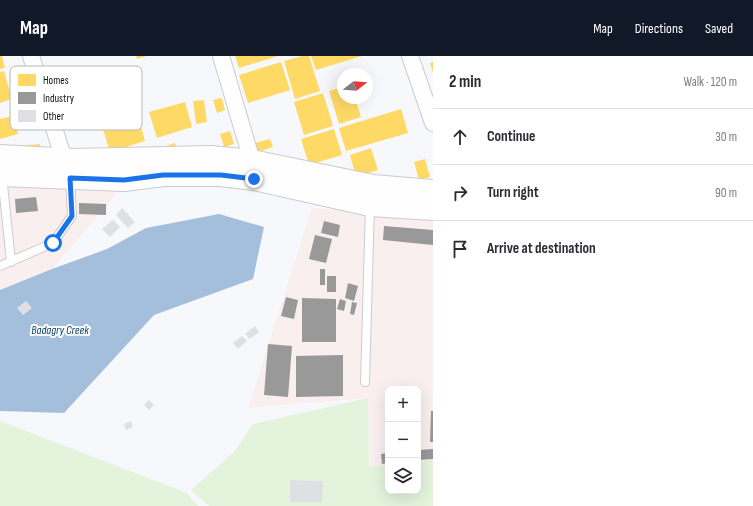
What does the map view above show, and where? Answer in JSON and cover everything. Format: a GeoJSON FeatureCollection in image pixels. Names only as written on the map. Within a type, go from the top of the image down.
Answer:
{"type":"FeatureCollection","features":[{"type":"Feature","properties":{"kind":"street"},"geometry":{"type":"LineString","coordinates":[[31,56],[34,66]]}},
{"type":"Feature","properties":{"kind":"street"},"geometry":{"type":"LineString","coordinates":[[221,56],[252,162]]}},
{"type":"Feature","properties":{"kind":"street"},"geometry":{"type":"LineString","coordinates":[[410,56],[433,123]]}},
{"type":"Feature","properties":{"kind":"street"},"geometry":{"type":"LineString","coordinates":[[55,130],[67,169]]}},
{"type":"Feature","properties":{"kind":"street"},"geometry":{"type":"LineString","coordinates":[[67,169],[124,159],[175,156],[211,156],[252,162],[373,186],[433,191]]}},
{"type":"Feature","properties":{"kind":"street"},"geometry":{"type":"LineString","coordinates":[[1,168],[67,169],[124,180],[163,175],[221,175],[254,179],[370,205],[433,209]]}},
{"type":"Feature","properties":{"kind":"lane"},"geometry":{"type":"LineString","coordinates":[[1,168],[3,220],[11,262]]}},
{"type":"Feature","properties":{"kind":"lane"},"geometry":{"type":"LineString","coordinates":[[0,266],[53,243],[72,216],[67,169]]}},
{"type":"Feature","properties":{"kind":"lane"},"geometry":{"type":"LineString","coordinates":[[365,382],[370,205]]}},
{"type":"Feature","properties":{"kind":"shaded area"},"geometry":{"type":"Polygon","coordinates":[[[0,160],[126,161],[116,194],[52,269],[0,290],[0,160]]]}},
{"type":"Feature","properties":{"kind":"shaded area"},"geometry":{"type":"Polygon","coordinates":[[[312,208],[433,219],[433,460],[421,462],[421,386],[385,386],[385,465],[369,468],[368,398],[248,408],[312,208]]]}},
{"type":"Feature","properties":{"kind":"green space"},"geometry":{"type":"Polygon","coordinates":[[[368,398],[369,467],[385,465],[385,494],[421,494],[421,462],[433,460],[433,506],[209,506],[191,490],[234,452],[253,424],[368,398]]]}},
{"type":"Feature","properties":{"kind":"green space"},"geometry":{"type":"Polygon","coordinates":[[[0,421],[187,493],[198,506],[0,506],[0,421]]]}},
{"type":"Feature","properties":{"kind":"water","name":"Badagry Creek"},"geometry":{"type":"Polygon","coordinates":[[[219,214],[264,227],[253,279],[154,315],[64,413],[0,411],[0,290],[107,249],[146,228],[219,214]]]}},
{"type":"Feature","properties":{"kind":"building: Homes"},"geometry":{"type":"Polygon","coordinates":[[[0,56],[2,56],[5,68],[0,69],[0,56]]]}},
{"type":"Feature","properties":{"kind":"building: Homes"},"geometry":{"type":"Polygon","coordinates":[[[136,56],[147,56],[137,59],[136,56]]]}},
{"type":"Feature","properties":{"kind":"building: Homes"},"geometry":{"type":"Polygon","coordinates":[[[235,56],[278,56],[239,68],[235,56]]]}},
{"type":"Feature","properties":{"kind":"building: Homes"},"geometry":{"type":"Polygon","coordinates":[[[302,56],[309,56],[320,91],[295,99],[284,61],[302,56]]]}},
{"type":"Feature","properties":{"kind":"building: Homes"},"geometry":{"type":"Polygon","coordinates":[[[311,56],[362,56],[316,70],[311,56]]]}},
{"type":"Feature","properties":{"kind":"building: Homes"},"geometry":{"type":"Polygon","coordinates":[[[281,62],[290,90],[248,103],[239,75],[281,62]]]}},
{"type":"Feature","properties":{"kind":"building: Homes"},"geometry":{"type":"Polygon","coordinates":[[[433,62],[433,73],[430,63],[433,62]]]}},
{"type":"Feature","properties":{"kind":"building: Homes"},"geometry":{"type":"Polygon","coordinates":[[[4,71],[10,92],[10,100],[0,103],[0,72],[4,71]]]}},
{"type":"Feature","properties":{"kind":"building: Homes"},"geometry":{"type":"Polygon","coordinates":[[[337,89],[337,104],[357,104],[361,117],[339,124],[329,91],[337,89]]]}},
{"type":"Feature","properties":{"kind":"building: Homes"},"geometry":{"type":"Polygon","coordinates":[[[323,93],[333,126],[304,135],[294,102],[323,93]]]}},
{"type":"Feature","properties":{"kind":"building: Homes"},"geometry":{"type":"Polygon","coordinates":[[[222,98],[225,110],[217,113],[213,100],[222,98]]]}},
{"type":"Feature","properties":{"kind":"building: Homes"},"geometry":{"type":"Polygon","coordinates":[[[204,100],[207,122],[196,124],[193,101],[204,100]]]}},
{"type":"Feature","properties":{"kind":"building: Homes"},"geometry":{"type":"Polygon","coordinates":[[[185,102],[192,127],[157,138],[149,112],[185,102]]]}},
{"type":"Feature","properties":{"kind":"building: Homes"},"geometry":{"type":"Polygon","coordinates":[[[401,109],[408,133],[346,151],[339,128],[401,109]]]}},
{"type":"Feature","properties":{"kind":"building: Homes"},"geometry":{"type":"Polygon","coordinates":[[[10,117],[10,130],[17,130],[18,134],[0,139],[0,119],[10,117]]]}},
{"type":"Feature","properties":{"kind":"building: Homes"},"geometry":{"type":"Polygon","coordinates":[[[334,129],[342,155],[309,165],[301,139],[334,129]]]}},
{"type":"Feature","properties":{"kind":"building: Homes"},"geometry":{"type":"Polygon","coordinates":[[[103,130],[142,130],[145,141],[110,152],[103,130]]]}},
{"type":"Feature","properties":{"kind":"building: Homes"},"geometry":{"type":"Polygon","coordinates":[[[230,131],[234,144],[224,147],[220,134],[230,131]]]}},
{"type":"Feature","properties":{"kind":"building: Homes"},"geometry":{"type":"Polygon","coordinates":[[[270,139],[273,147],[258,152],[255,143],[270,139]]]}},
{"type":"Feature","properties":{"kind":"building: Homes"},"geometry":{"type":"Polygon","coordinates":[[[175,143],[177,152],[165,155],[163,147],[175,143]]]}},
{"type":"Feature","properties":{"kind":"building: Homes"},"geometry":{"type":"Polygon","coordinates":[[[40,144],[41,155],[18,157],[17,146],[40,144]]]}},
{"type":"Feature","properties":{"kind":"building: Homes"},"geometry":{"type":"Polygon","coordinates":[[[371,148],[378,170],[356,177],[350,155],[371,148]]]}},
{"type":"Feature","properties":{"kind":"building: Homes"},"geometry":{"type":"Polygon","coordinates":[[[425,159],[430,177],[419,180],[414,162],[425,159]]]}},
{"type":"Feature","properties":{"kind":"building: Industry"},"geometry":{"type":"Polygon","coordinates":[[[36,197],[38,211],[16,213],[15,199],[36,197]]]}},
{"type":"Feature","properties":{"kind":"building: Industry"},"geometry":{"type":"Polygon","coordinates":[[[79,203],[106,204],[106,215],[79,214],[79,203]]]}},
{"type":"Feature","properties":{"kind":"building: Industry"},"geometry":{"type":"Polygon","coordinates":[[[324,221],[340,225],[338,237],[321,233],[324,221]]]}},
{"type":"Feature","properties":{"kind":"building: Industry"},"geometry":{"type":"Polygon","coordinates":[[[384,226],[433,230],[433,245],[383,240],[384,226]]]}},
{"type":"Feature","properties":{"kind":"building: Industry"},"geometry":{"type":"Polygon","coordinates":[[[315,235],[332,239],[326,263],[309,259],[315,235]]]}},
{"type":"Feature","properties":{"kind":"building: Industry"},"geometry":{"type":"Polygon","coordinates":[[[320,269],[325,269],[325,285],[320,285],[320,269]]]}},
{"type":"Feature","properties":{"kind":"building: Industry"},"geometry":{"type":"Polygon","coordinates":[[[327,276],[336,276],[336,292],[327,292],[327,276]]]}},
{"type":"Feature","properties":{"kind":"building: Industry"},"geometry":{"type":"Polygon","coordinates":[[[348,283],[358,286],[354,301],[345,298],[348,283]]]}},
{"type":"Feature","properties":{"kind":"building: Industry"},"geometry":{"type":"Polygon","coordinates":[[[286,297],[298,300],[294,319],[281,316],[286,297]]]}},
{"type":"Feature","properties":{"kind":"building: Industry"},"geometry":{"type":"Polygon","coordinates":[[[302,298],[336,299],[336,342],[302,342],[302,298]]]}},
{"type":"Feature","properties":{"kind":"building: Industry"},"geometry":{"type":"Polygon","coordinates":[[[340,299],[346,301],[344,311],[337,309],[340,299]]]}},
{"type":"Feature","properties":{"kind":"building: Industry"},"geometry":{"type":"Polygon","coordinates":[[[352,302],[357,303],[354,315],[350,314],[352,302]]]}},
{"type":"Feature","properties":{"kind":"building: Industry"},"geometry":{"type":"Polygon","coordinates":[[[268,344],[292,346],[288,397],[264,395],[268,344]]]}},
{"type":"Feature","properties":{"kind":"building: Industry"},"geometry":{"type":"Polygon","coordinates":[[[343,355],[343,396],[296,397],[296,356],[343,355]]]}},
{"type":"Feature","properties":{"kind":"building: Industry"},"geometry":{"type":"Polygon","coordinates":[[[431,411],[433,411],[433,442],[430,442],[431,411]]]}},
{"type":"Feature","properties":{"kind":"building: Industry"},"geometry":{"type":"Polygon","coordinates":[[[433,449],[433,459],[421,460],[421,450],[433,449]]]}},
{"type":"Feature","properties":{"kind":"building: Industry"},"geometry":{"type":"Polygon","coordinates":[[[385,453],[385,464],[382,464],[381,454],[385,453]]]}},
{"type":"Feature","properties":{"kind":"building: Other"},"geometry":{"type":"Polygon","coordinates":[[[122,208],[135,222],[128,228],[116,215],[122,208]]]}},
{"type":"Feature","properties":{"kind":"building: Other"},"geometry":{"type":"Polygon","coordinates":[[[113,220],[120,227],[110,237],[102,229],[113,220]]]}},
{"type":"Feature","properties":{"kind":"building: Other"},"geometry":{"type":"Polygon","coordinates":[[[26,301],[32,308],[23,315],[17,308],[26,301]]]}},
{"type":"Feature","properties":{"kind":"building: Other"},"geometry":{"type":"Polygon","coordinates":[[[255,326],[259,332],[250,339],[245,334],[255,326]]]}},
{"type":"Feature","properties":{"kind":"building: Other"},"geometry":{"type":"Polygon","coordinates":[[[242,336],[247,341],[238,349],[233,343],[242,336]]]}},
{"type":"Feature","properties":{"kind":"building: Other"},"geometry":{"type":"Polygon","coordinates":[[[149,400],[154,405],[149,410],[144,405],[149,400]]]}},
{"type":"Feature","properties":{"kind":"building: Other"},"geometry":{"type":"Polygon","coordinates":[[[131,421],[133,427],[126,430],[124,424],[131,421]]]}},
{"type":"Feature","properties":{"kind":"building: Other"},"geometry":{"type":"Polygon","coordinates":[[[290,480],[323,481],[322,502],[290,502],[290,480]]]}},
{"type":"Feature","properties":{"kind":"route"},"geometry":{"type":"LineString","coordinates":[[53,243],[72,216],[70,178],[124,180],[163,175],[221,175],[254,179]]}}]}
